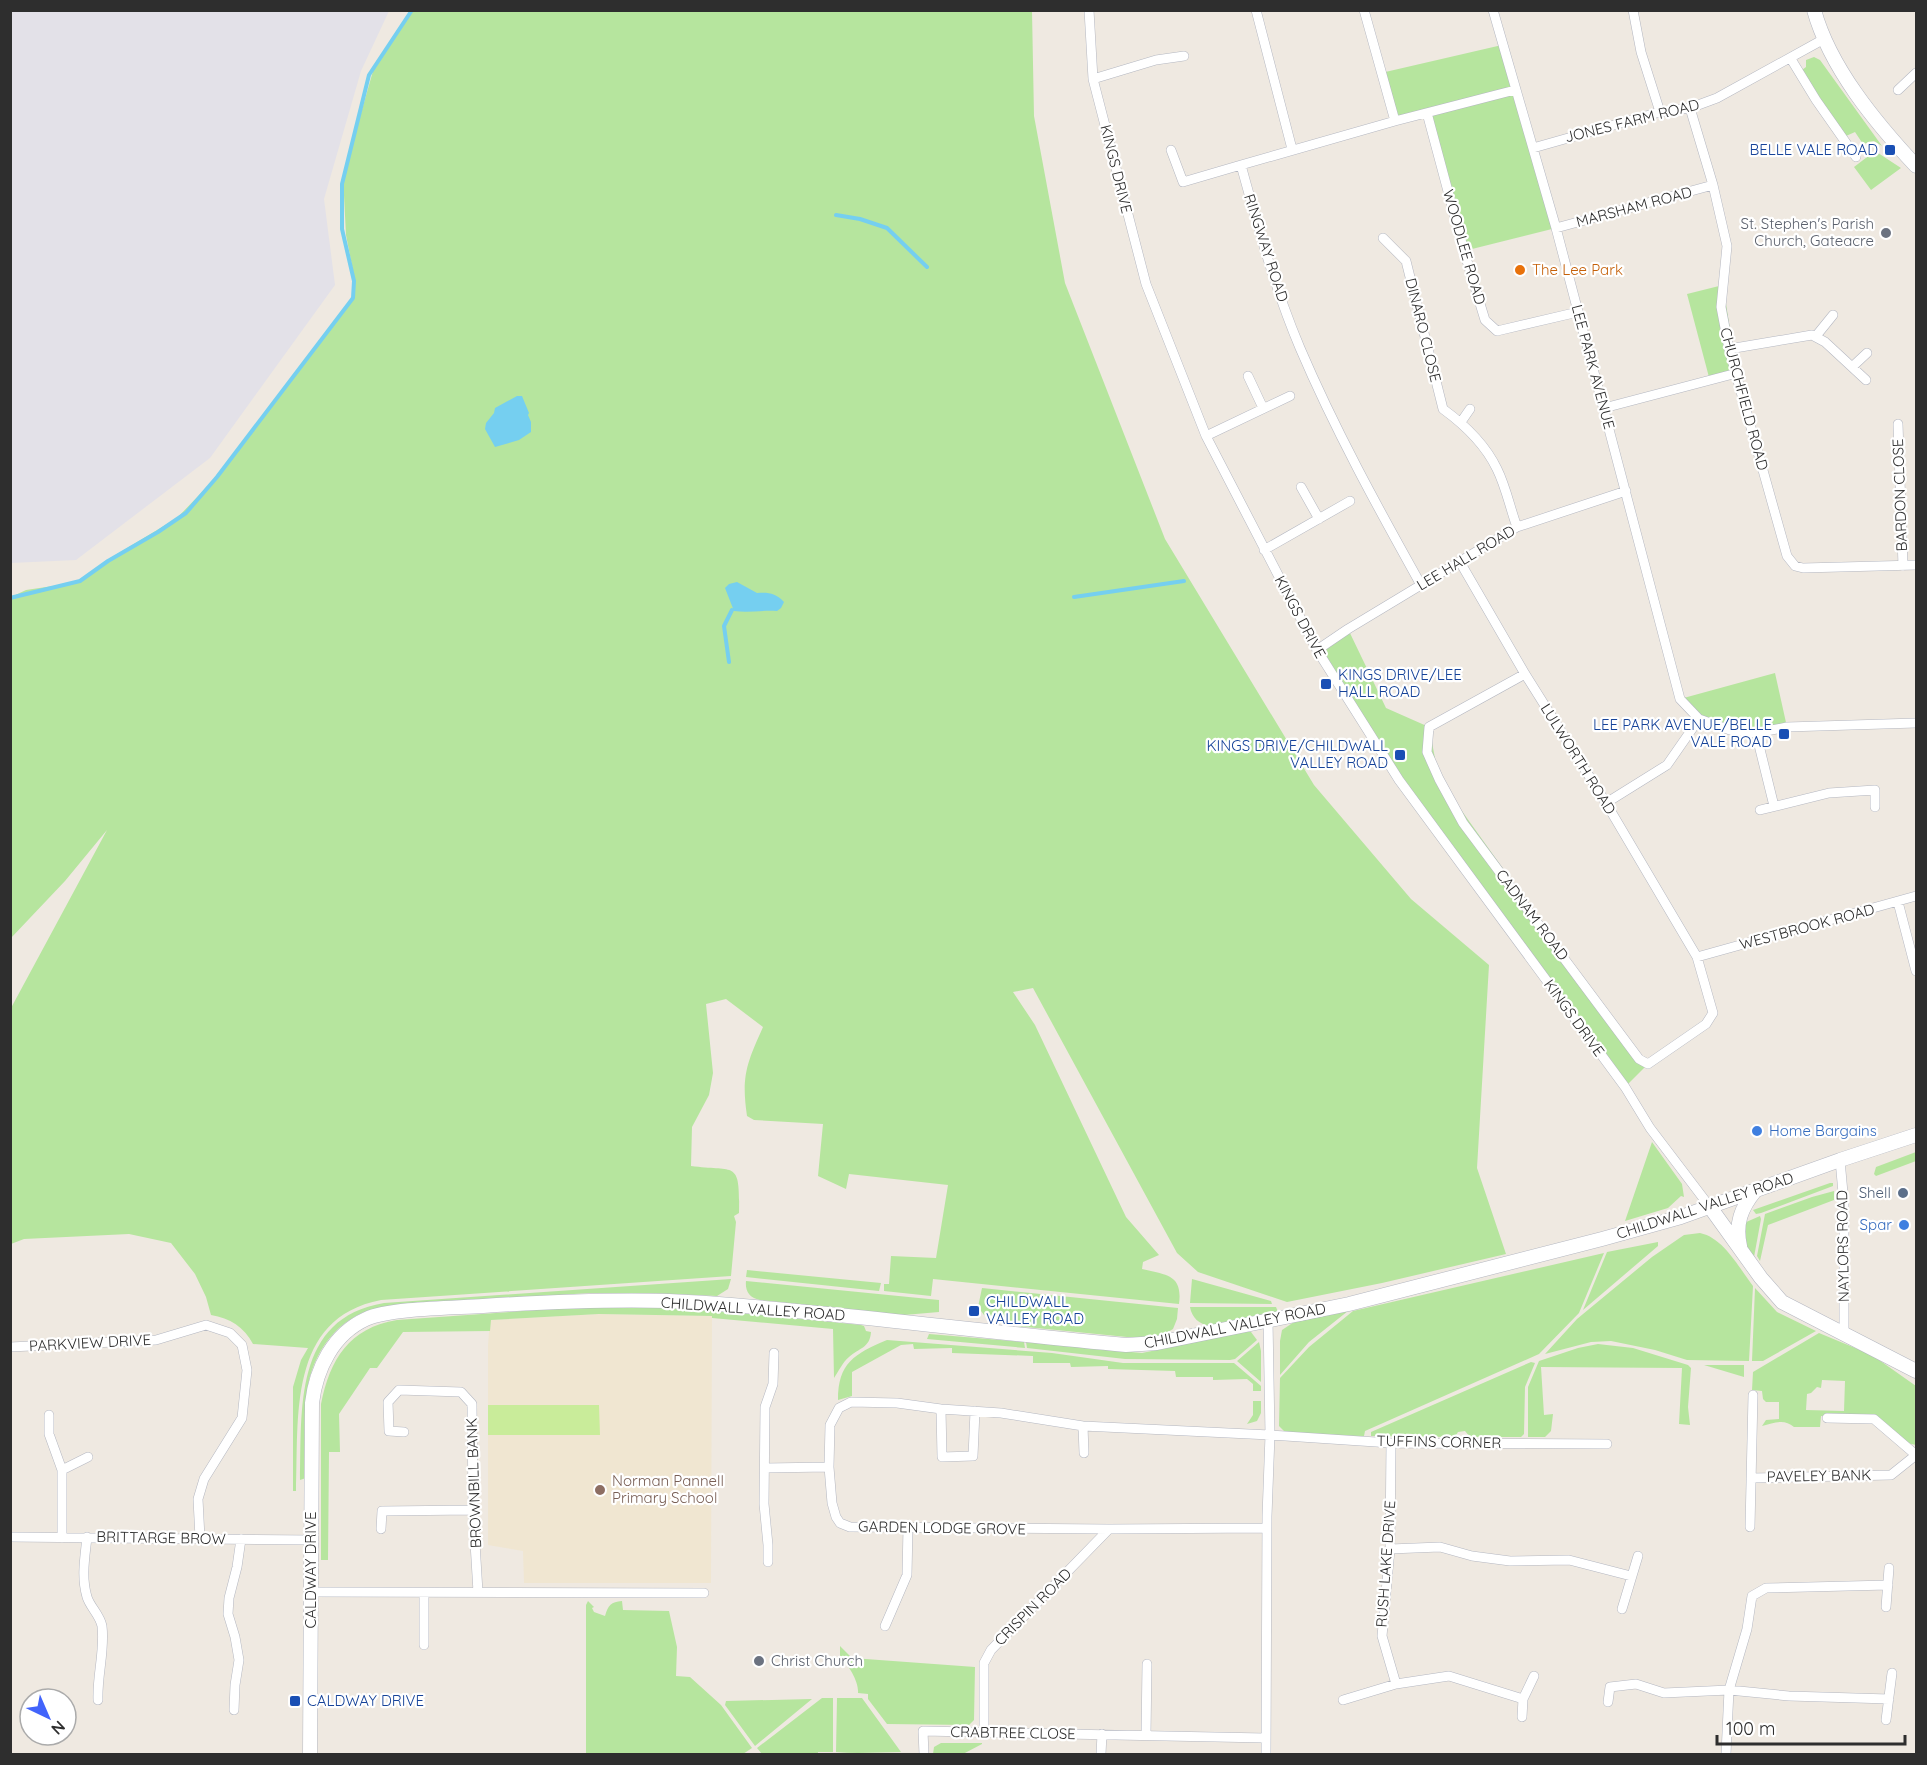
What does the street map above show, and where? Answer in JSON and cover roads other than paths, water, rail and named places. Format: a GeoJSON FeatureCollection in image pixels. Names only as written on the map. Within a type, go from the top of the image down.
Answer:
{"type":"FeatureCollection","features":[{"type":"Feature","properties":{"kind":"main road"},"geometry":{"type":"LineString","coordinates":[[1814,10],[1824,39],[1848,81],[1883,127],[1917,166]]}},
{"type":"Feature","properties":{"kind":"main road","name":"CHILDWALL VALLEY ROAD"},"geometry":{"type":"LineString","coordinates":[[314,1385],[327,1355],[339,1338],[354,1325],[368,1318],[390,1313],[480,1306],[601,1300],[715,1304],[1126,1345],[1157,1343],[1410,1289],[1602,1239],[1710,1207],[1917,1135]]}},
{"type":"Feature","properties":{"kind":"main road"},"geometry":{"type":"LineString","coordinates":[[1741,1250],[1738,1222],[1747,1201],[1755,1191]]}},
{"type":"Feature","properties":{"kind":"main road"},"geometry":{"type":"LineString","coordinates":[[1710,1207],[1767,1286],[1782,1302],[1917,1371]]}},
{"type":"Feature","properties":{"kind":"main road","name":"CALDWAY DRIVE"},"geometry":{"type":"LineString","coordinates":[[310,1755],[312,1403],[314,1385]]}},
{"type":"Feature","properties":{"kind":"street","name":"KINGS DRIVE"},"geometry":{"type":"LineString","coordinates":[[1089,10],[1093,79],[1146,284],[1206,436],[1264,550],[1317,650],[1399,780],[1625,1087],[1650,1128],[1710,1207]]}},
{"type":"Feature","properties":{"kind":"street"},"geometry":{"type":"LineString","coordinates":[[1256,10],[1292,149]]}},
{"type":"Feature","properties":{"kind":"street"},"geometry":{"type":"LineString","coordinates":[[1364,10],[1395,121]]}},
{"type":"Feature","properties":{"kind":"street","name":"LEE PARK AVENUE"},"geometry":{"type":"LineString","coordinates":[[1493,10],[1556,228],[1680,699],[1699,719],[1730,730],[1756,733],[1787,727],[1917,723]]}},
{"type":"Feature","properties":{"kind":"street"},"geometry":{"type":"LineString","coordinates":[[1633,10],[1641,52],[1660,112]]}},
{"type":"Feature","properties":{"kind":"street","name":"JONES FARM ROAD"},"geometry":{"type":"LineString","coordinates":[[1533,147],[1660,112],[1690,108],[1717,98],[1824,39]]}},
{"type":"Feature","properties":{"kind":"street"},"geometry":{"type":"LineString","coordinates":[[1093,79],[1156,60],[1184,56]]}},
{"type":"Feature","properties":{"kind":"street"},"geometry":{"type":"LineString","coordinates":[[1791,59],[1816,100],[1856,157]]}},
{"type":"Feature","properties":{"kind":"street"},"geometry":{"type":"LineString","coordinates":[[1898,90],[1917,74]]}},
{"type":"Feature","properties":{"kind":"street"},"geometry":{"type":"LineString","coordinates":[[1171,150],[1183,182],[1292,149],[1515,90]]}},
{"type":"Feature","properties":{"kind":"street","name":"CHURCHFIELD ROAD"},"geometry":{"type":"LineString","coordinates":[[1690,108],[1713,185],[1726,246],[1721,307],[1729,349],[1783,544],[1790,561],[1798,567],[1811,569],[1917,565]]}},
{"type":"Feature","properties":{"kind":"street","name":"WOODLEE ROAD"},"geometry":{"type":"LineString","coordinates":[[1427,113],[1485,320],[1497,331],[1578,312]]}},
{"type":"Feature","properties":{"kind":"street","name":"RINGWAY ROAD"},"geometry":{"type":"LineString","coordinates":[[1241,165],[1265,252],[1299,347],[1374,502],[1420,585]]}},
{"type":"Feature","properties":{"kind":"street","name":"MARSHAM ROAD"},"geometry":{"type":"LineString","coordinates":[[1556,228],[1713,185]]}},
{"type":"Feature","properties":{"kind":"street","name":"DINARO CLOSE"},"geometry":{"type":"LineString","coordinates":[[1383,238],[1406,261],[1443,409],[1461,422],[1485,449],[1497,470],[1517,527]]}},
{"type":"Feature","properties":{"kind":"street"},"geometry":{"type":"LineString","coordinates":[[1816,336],[1833,315]]}},
{"type":"Feature","properties":{"kind":"street"},"geometry":{"type":"LineString","coordinates":[[1729,349],[1800,335],[1816,336],[1866,380]]}},
{"type":"Feature","properties":{"kind":"street"},"geometry":{"type":"LineString","coordinates":[[1852,367],[1867,353]]}},
{"type":"Feature","properties":{"kind":"street"},"geometry":{"type":"LineString","coordinates":[[1604,408],[1737,373]]}},
{"type":"Feature","properties":{"kind":"street"},"geometry":{"type":"LineString","coordinates":[[1248,376],[1263,408]]}},
{"type":"Feature","properties":{"kind":"street"},"geometry":{"type":"LineString","coordinates":[[1206,436],[1290,396]]}},
{"type":"Feature","properties":{"kind":"street"},"geometry":{"type":"LineString","coordinates":[[1461,422],[1470,409]]}},
{"type":"Feature","properties":{"kind":"street","name":"BARDON CLOSE"},"geometry":{"type":"LineString","coordinates":[[1898,424],[1903,566]]}},
{"type":"Feature","properties":{"kind":"street"},"geometry":{"type":"LineString","coordinates":[[1300,488],[1318,519]]}},
{"type":"Feature","properties":{"kind":"street","name":"LEE HALL ROAD"},"geometry":{"type":"LineString","coordinates":[[1317,650],[1517,527],[1626,491]]}},
{"type":"Feature","properties":{"kind":"street"},"geometry":{"type":"LineString","coordinates":[[1264,550],[1350,501]]}},
{"type":"Feature","properties":{"kind":"street","name":"LULWORTH ROAD"},"geometry":{"type":"LineString","coordinates":[[1460,562],[1525,674],[1606,803],[1697,957]]}},
{"type":"Feature","properties":{"kind":"street","name":"CADNAM ROAD"},"geometry":{"type":"LineString","coordinates":[[1525,674],[1429,726],[1427,752],[1438,779],[1463,823],[1639,1059],[1648,1064],[1706,1024],[1713,1013],[1697,957]]}},
{"type":"Feature","properties":{"kind":"street"},"geometry":{"type":"LineString","coordinates":[[1606,803],[1667,765],[1699,719]]}},
{"type":"Feature","properties":{"kind":"street"},"geometry":{"type":"LineString","coordinates":[[1756,733],[1774,806]]}},
{"type":"Feature","properties":{"kind":"street"},"geometry":{"type":"LineString","coordinates":[[1760,810],[1828,793],[1875,790],[1875,807]]}},
{"type":"Feature","properties":{"kind":"street","name":"WESTBROOK ROAD"},"geometry":{"type":"LineString","coordinates":[[1697,957],[1917,896]]}},
{"type":"Feature","properties":{"kind":"street"},"geometry":{"type":"LineString","coordinates":[[1898,902],[1917,971]]}},
{"type":"Feature","properties":{"kind":"street","name":"NAYLORS ROAD"},"geometry":{"type":"LineString","coordinates":[[1840,1160],[1844,1204],[1844,1332]]}},
{"type":"Feature","properties":{"kind":"street"},"geometry":{"type":"LineString","coordinates":[[1266,1755],[1267,1528],[1270,1435],[1268,1320]]}},
{"type":"Feature","properties":{"kind":"street","name":"PARKVIEW DRIVE"},"geometry":{"type":"LineString","coordinates":[[10,1347],[156,1340],[206,1325],[230,1332],[242,1345],[247,1370],[242,1418],[204,1479],[198,1498],[200,1538]]}},
{"type":"Feature","properties":{"kind":"street"},"geometry":{"type":"LineString","coordinates":[[768,1562],[765,1407],[773,1384],[774,1353]]}},
{"type":"Feature","properties":{"kind":"street","name":"BROWNBILL BANK"},"geometry":{"type":"LineString","coordinates":[[404,1432],[389,1431],[388,1402],[399,1390],[462,1392],[472,1404],[473,1510],[478,1592]]}},
{"type":"Feature","properties":{"kind":"street"},"geometry":{"type":"LineString","coordinates":[[1750,1527],[1753,1395]]}},
{"type":"Feature","properties":{"kind":"street","name":"GARDEN LODGE GROVE"},"geometry":{"type":"LineString","coordinates":[[1267,1528],[850,1527],[840,1523],[832,1503],[830,1425],[839,1408],[851,1402],[897,1403],[940,1409],[1001,1413],[1083,1426],[1270,1435]]}},
{"type":"Feature","properties":{"kind":"street"},"geometry":{"type":"LineString","coordinates":[[940,1409],[942,1456],[973,1456],[975,1411]]}},
{"type":"Feature","properties":{"kind":"street"},"geometry":{"type":"LineString","coordinates":[[49,1415],[49,1434],[62,1470],[62,1538]]}},
{"type":"Feature","properties":{"kind":"street","name":"PAVELEY BANK"},"geometry":{"type":"LineString","coordinates":[[1751,1478],[1891,1475],[1916,1455],[1874,1419],[1827,1418]]}},
{"type":"Feature","properties":{"kind":"street"},"geometry":{"type":"LineString","coordinates":[[1083,1426],[1084,1453]]}},
{"type":"Feature","properties":{"kind":"street","name":"TUFFINS CORNER"},"geometry":{"type":"LineString","coordinates":[[1270,1435],[1391,1443],[1608,1444]]}},
{"type":"Feature","properties":{"kind":"street","name":"RUSH LAKE DRIVE"},"geometry":{"type":"LineString","coordinates":[[1391,1443],[1390,1550],[1382,1636],[1396,1684]]}},
{"type":"Feature","properties":{"kind":"street"},"geometry":{"type":"LineString","coordinates":[[62,1470],[88,1457]]}},
{"type":"Feature","properties":{"kind":"street"},"geometry":{"type":"LineString","coordinates":[[765,1468],[830,1467]]}},
{"type":"Feature","properties":{"kind":"street"},"geometry":{"type":"LineString","coordinates":[[381,1529],[382,1511],[473,1510]]}},
{"type":"Feature","properties":{"kind":"street"},"geometry":{"type":"LineString","coordinates":[[885,1626],[907,1575],[908,1527]]}},
{"type":"Feature","properties":{"kind":"street","name":"CRISPIN ROAD"},"geometry":{"type":"LineString","coordinates":[[984,1733],[984,1663],[991,1650],[1109,1529]]}},
{"type":"Feature","properties":{"kind":"street"},"geometry":{"type":"LineString","coordinates":[[87,1537],[83,1579],[87,1599],[101,1622],[104,1642],[98,1682],[98,1700]]}},
{"type":"Feature","properties":{"kind":"street","name":"BRITTARGE BROW"},"geometry":{"type":"LineString","coordinates":[[10,1538],[312,1540]]}},
{"type":"Feature","properties":{"kind":"street"},"geometry":{"type":"LineString","coordinates":[[234,1710],[239,1659],[228,1614],[228,1598],[237,1567],[241,1539]]}},
{"type":"Feature","properties":{"kind":"street"},"geometry":{"type":"LineString","coordinates":[[1390,1550],[1440,1547],[1473,1556],[1510,1561],[1569,1560],[1631,1576]]}},
{"type":"Feature","properties":{"kind":"street"},"geometry":{"type":"LineString","coordinates":[[1622,1609],[1638,1557]]}},
{"type":"Feature","properties":{"kind":"street"},"geometry":{"type":"LineString","coordinates":[[1886,1607],[1889,1568]]}},
{"type":"Feature","properties":{"kind":"street"},"geometry":{"type":"LineString","coordinates":[[1726,1755],[1730,1690],[1747,1629],[1752,1596],[1766,1588],[1888,1585]]}},
{"type":"Feature","properties":{"kind":"street"},"geometry":{"type":"LineString","coordinates":[[311,1592],[704,1593]]}},
{"type":"Feature","properties":{"kind":"street"},"geometry":{"type":"LineString","coordinates":[[424,1593],[424,1646]]}},
{"type":"Feature","properties":{"kind":"street"},"geometry":{"type":"LineString","coordinates":[[1146,1735],[1147,1664]]}},
{"type":"Feature","properties":{"kind":"street"},"geometry":{"type":"LineString","coordinates":[[1886,1720],[1893,1673]]}},
{"type":"Feature","properties":{"kind":"street"},"geometry":{"type":"LineString","coordinates":[[1343,1700],[1396,1684],[1449,1676],[1523,1699]]}},
{"type":"Feature","properties":{"kind":"street"},"geometry":{"type":"LineString","coordinates":[[1522,1717],[1523,1699],[1534,1676]]}},
{"type":"Feature","properties":{"kind":"street"},"geometry":{"type":"LineString","coordinates":[[1608,1702],[1610,1687],[1636,1684],[1664,1693],[1730,1690],[1789,1696],[1889,1699]]}},
{"type":"Feature","properties":{"kind":"street","name":"CRABTREE CLOSE"},"geometry":{"type":"LineString","coordinates":[[924,1755],[924,1731],[1265,1738]]}},
{"type":"Feature","properties":{"kind":"street"},"geometry":{"type":"LineString","coordinates":[[1101,1755],[1102,1734]]}},
{"type":"Feature","properties":{"kind":"water"},"geometry":{"type":"Polygon","coordinates":[[[517,396],[522,396],[529,413],[531,432],[519,440],[495,447],[485,429],[486,423],[495,408],[517,396]]]}},
{"type":"Feature","properties":{"kind":"water"},"geometry":{"type":"Polygon","coordinates":[[[737,582],[757,593],[775,595],[784,602],[781,608],[777,611],[734,611],[725,588],[737,582]]]}},
{"type":"Feature","properties":{"kind":"waterway"},"geometry":{"type":"LineString","coordinates":[[10,598],[80,581],[186,513],[217,477],[353,298],[354,281],[342,229],[342,184],[369,75],[412,10]]}},
{"type":"Feature","properties":{"kind":"waterway"},"geometry":{"type":"LineString","coordinates":[[836,215],[860,219],[887,228],[927,267]]}},
{"type":"Feature","properties":{"kind":"waterway"},"geometry":{"type":"LineString","coordinates":[[1074,597],[1184,581]]}},
{"type":"Feature","properties":{"kind":"waterway"},"geometry":{"type":"LineString","coordinates":[[729,662],[724,626],[732,610]]}},
{"type":"Feature","properties":{"kind":"place","name":"BELLE VALE ROAD"},"geometry":{"type":"Point","coordinates":[1890,150]}},
{"type":"Feature","properties":{"kind":"place","name":"St. Stephen's Parish Church, Gateacre"},"geometry":{"type":"Point","coordinates":[1886,233]}},
{"type":"Feature","properties":{"kind":"place","name":"The Lee Park"},"geometry":{"type":"Point","coordinates":[1520,270]}},
{"type":"Feature","properties":{"kind":"place","name":"KINGS DRIVE/LEE HALL ROAD"},"geometry":{"type":"Point","coordinates":[1326,684]}},
{"type":"Feature","properties":{"kind":"place","name":"LEE PARK AVENUE/BELLE VALE ROAD"},"geometry":{"type":"Point","coordinates":[1784,734]}},
{"type":"Feature","properties":{"kind":"place","name":"KINGS DRIVE/CHILDWALL VALLEY ROAD"},"geometry":{"type":"Point","coordinates":[1400,755]}},
{"type":"Feature","properties":{"kind":"place","name":"Home Bargains"},"geometry":{"type":"Point","coordinates":[1757,1131]}},
{"type":"Feature","properties":{"kind":"place","name":"Shell"},"geometry":{"type":"Point","coordinates":[1903,1193]}},
{"type":"Feature","properties":{"kind":"place","name":"Spar"},"geometry":{"type":"Point","coordinates":[1904,1225]}},
{"type":"Feature","properties":{"kind":"place","name":"CHILDWALL VALLEY ROAD"},"geometry":{"type":"Point","coordinates":[974,1311]}},
{"type":"Feature","properties":{"kind":"place","name":"Norman Pannell Primary School"},"geometry":{"type":"Point","coordinates":[600,1490]}},
{"type":"Feature","properties":{"kind":"place","name":"Christ Church"},"geometry":{"type":"Point","coordinates":[759,1661]}},
{"type":"Feature","properties":{"kind":"place","name":"CALDWAY DRIVE"},"geometry":{"type":"Point","coordinates":[295,1701]}}]}
